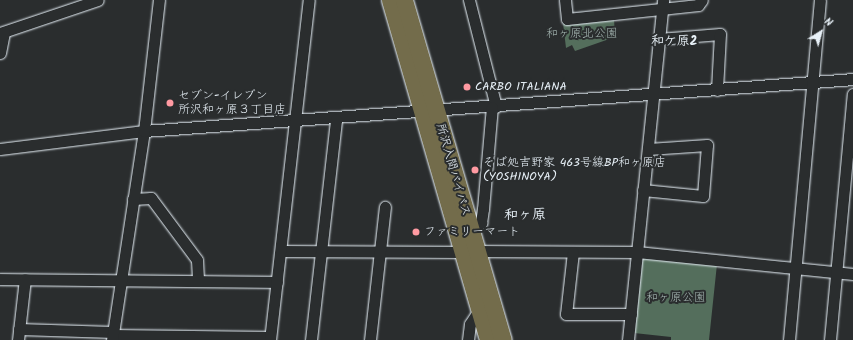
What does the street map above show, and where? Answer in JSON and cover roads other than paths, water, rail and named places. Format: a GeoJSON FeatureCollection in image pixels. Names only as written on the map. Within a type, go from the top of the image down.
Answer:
{"type":"FeatureCollection","features":[{"type":"Feature","properties":{"kind":"highway","name":"所沢入間バイパス"},"geometry":{"type":"LineString","coordinates":[[390,0],[470,229],[470,251],[479,310],[488,340]]}},
{"type":"Feature","properties":{"kind":"highway","name":"所沢入間バイパス"},"geometry":{"type":"LineString","coordinates":[[404,0],[429,111],[470,251],[503,340]]}},
{"type":"Feature","properties":{"kind":"street"},"geometry":{"type":"LineString","coordinates":[[0,53],[2,32],[98,0]]}},
{"type":"Feature","properties":{"kind":"street"},"geometry":{"type":"LineString","coordinates":[[113,336],[120,279],[144,131],[159,0]]}},
{"type":"Feature","properties":{"kind":"street"},"geometry":{"type":"LineString","coordinates":[[25,279],[19,334],[270,338],[309,0]]}},
{"type":"Feature","properties":{"kind":"street"},"geometry":{"type":"LineString","coordinates":[[468,0],[494,107],[483,209],[480,223],[470,229]]}},
{"type":"Feature","properties":{"kind":"street"},"geometry":{"type":"LineString","coordinates":[[565,0],[567,19],[663,4],[698,5],[702,0]]}},
{"type":"Feature","properties":{"kind":"street"},"geometry":{"type":"LineString","coordinates":[[789,340],[820,0]]}},
{"type":"Feature","properties":{"kind":"street"},"geometry":{"type":"LineString","coordinates":[[628,340],[663,4]]}},
{"type":"Feature","properties":{"kind":"street"},"geometry":{"type":"LineString","coordinates":[[659,39],[720,34],[717,90]]}},
{"type":"Feature","properties":{"kind":"street"},"geometry":{"type":"LineString","coordinates":[[0,149],[144,131],[336,119],[853,79]]}},
{"type":"Feature","properties":{"kind":"street"},"geometry":{"type":"LineString","coordinates":[[830,340],[853,94]]}},
{"type":"Feature","properties":{"kind":"street"},"geometry":{"type":"LineString","coordinates":[[311,340],[336,119]]}},
{"type":"Feature","properties":{"kind":"street"},"geometry":{"type":"LineString","coordinates":[[643,190],[703,196],[707,145],[648,149]]}},
{"type":"Feature","properties":{"kind":"street"},"geometry":{"type":"LineString","coordinates":[[133,199],[151,198],[197,260],[198,280]]}},
{"type":"Feature","properties":{"kind":"street"},"geometry":{"type":"LineString","coordinates":[[370,340],[385,207]]}},
{"type":"Feature","properties":{"kind":"street"},"geometry":{"type":"LineString","coordinates":[[281,251],[637,252],[853,274]]}},
{"type":"Feature","properties":{"kind":"street"},"geometry":{"type":"LineString","coordinates":[[573,252],[566,314],[631,314]]}},
{"type":"Feature","properties":{"kind":"street"},"geometry":{"type":"LineString","coordinates":[[0,279],[120,279],[277,282]]}},
{"type":"Feature","properties":{"kind":"street"},"geometry":{"type":"LineString","coordinates":[[468,340],[470,324],[479,310]]}},
{"type":"Feature","properties":{"kind":"place","name":"CARBO ITALIANA"},"geometry":{"type":"Point","coordinates":[467,87]}},
{"type":"Feature","properties":{"kind":"place","name":"セブン-イレブン 所沢和ヶ原３丁目店"},"geometry":{"type":"Point","coordinates":[170,103]}},
{"type":"Feature","properties":{"kind":"place","name":"そば処吉野家 463号線BP和ヶ原店 (YOSHINOYA)"},"geometry":{"type":"Point","coordinates":[475,170]}},
{"type":"Feature","properties":{"kind":"place","name":"ファミリーマート"},"geometry":{"type":"Point","coordinates":[416,232]}},
{"type":"Feature","properties":{"kind":"district","name":"和ケ原2"},"geometry":{"type":"Point","coordinates":[674,42]}},
{"type":"Feature","properties":{"kind":"district","name":"和ヶ原"},"geometry":{"type":"Point","coordinates":[525,215]}},
{"type":"Feature","properties":{"kind":"park label","name":"和ヶ原北公園"},"geometry":{"type":"Point","coordinates":[582,34]}},
{"type":"Feature","properties":{"kind":"park label","name":"和ヶ原公園"},"geometry":{"type":"Point","coordinates":[676,298]}}]}
